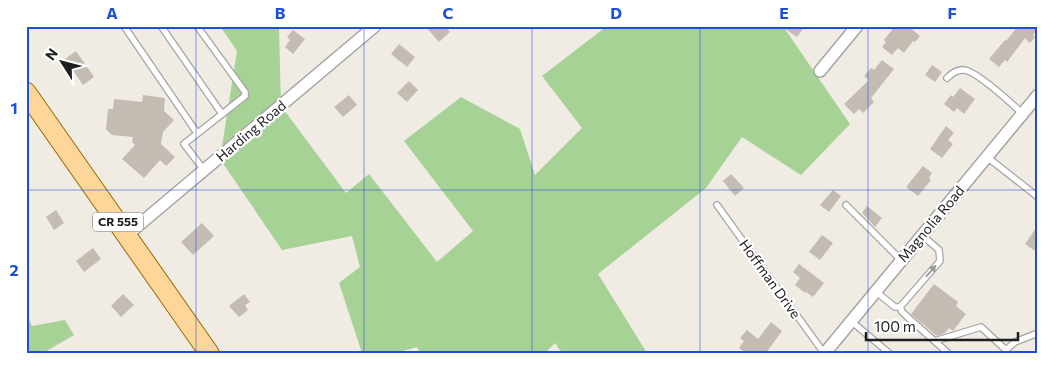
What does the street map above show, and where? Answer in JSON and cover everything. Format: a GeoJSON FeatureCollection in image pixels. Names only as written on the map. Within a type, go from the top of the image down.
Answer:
{"type":"FeatureCollection","features":[{"type":"Feature","properties":{"kind":"main road","name":"CR 555"},"geometry":{"type":"LineString","coordinates":[[26,92],[209,353]]}},
{"type":"Feature","properties":{"kind":"street","name":"Harding Road"},"geometry":{"type":"LineString","coordinates":[[127,235],[375,26]]}},
{"type":"Feature","properties":{"kind":"street"},"geometry":{"type":"LineString","coordinates":[[820,71],[856,26]]}},
{"type":"Feature","properties":{"kind":"street","name":"Magnolia Road"},"geometry":{"type":"LineString","coordinates":[[824,353],[1038,94]]}},
{"type":"Feature","properties":{"kind":"lane"},"geometry":{"type":"LineString","coordinates":[[124,26],[197,133]]}},
{"type":"Feature","properties":{"kind":"lane"},"geometry":{"type":"LineString","coordinates":[[161,26],[222,114]]}},
{"type":"Feature","properties":{"kind":"lane"},"geometry":{"type":"LineString","coordinates":[[197,26],[245,96],[184,144],[204,170]]}},
{"type":"Feature","properties":{"kind":"lane"},"geometry":{"type":"LineString","coordinates":[[947,78],[953,72],[960,70],[972,72],[1022,113]]}},
{"type":"Feature","properties":{"kind":"lane"},"geometry":{"type":"LineString","coordinates":[[987,157],[1038,197]]}},
{"type":"Feature","properties":{"kind":"lane","name":"Hoffman Drive"},"geometry":{"type":"LineString","coordinates":[[717,205],[824,353]]}},
{"type":"Feature","properties":{"kind":"lane"},"geometry":{"type":"LineString","coordinates":[[846,205],[901,260]]}},
{"type":"Feature","properties":{"kind":"lane"},"geometry":{"type":"LineString","coordinates":[[900,307],[940,261],[939,250],[922,235]]}},
{"type":"Feature","properties":{"kind":"lane"},"geometry":{"type":"LineString","coordinates":[[875,291],[895,307],[900,307]]}},
{"type":"Feature","properties":{"kind":"lane"},"geometry":{"type":"LineString","coordinates":[[900,307],[902,312],[948,353]]}},
{"type":"Feature","properties":{"kind":"lane"},"geometry":{"type":"LineString","coordinates":[[851,321],[889,353]]}},
{"type":"Feature","properties":{"kind":"lane"},"geometry":{"type":"LineString","coordinates":[[935,341],[981,326],[1006,352],[1015,342],[1038,333]]}},
{"type":"Feature","properties":{"kind":"green space"},"geometry":{"type":"Polygon","coordinates":[[[220,26],[279,26],[281,106],[346,193],[369,174],[437,262],[473,231],[404,141],[461,97],[520,129],[535,175],[582,128],[542,76],[607,26],[783,26],[850,124],[801,175],[742,137],[706,188],[598,274],[647,353],[562,353],[555,343],[545,353],[420,353],[417,347],[396,353],[362,353],[339,283],[360,267],[352,236],[282,250],[220,159],[237,51],[220,26]]]}},
{"type":"Feature","properties":{"kind":"green space"},"geometry":{"type":"Polygon","coordinates":[[[26,313],[32,326],[65,320],[74,335],[43,353],[26,353],[26,313]]]}},
{"type":"Feature","properties":{"kind":"building"},"geometry":{"type":"Polygon","coordinates":[[[425,26],[445,26],[450,32],[439,42],[425,26]]]}},
{"type":"Feature","properties":{"kind":"building"},"geometry":{"type":"Polygon","coordinates":[[[781,26],[798,26],[803,29],[797,37],[781,26]]]}},
{"type":"Feature","properties":{"kind":"building"},"geometry":{"type":"Polygon","coordinates":[[[895,26],[908,26],[920,36],[915,42],[913,41],[904,53],[898,48],[892,55],[882,47],[886,42],[884,40],[895,26]]]}},
{"type":"Feature","properties":{"kind":"building"},"geometry":{"type":"Polygon","coordinates":[[[1018,26],[1038,26],[1038,29],[1030,43],[1025,38],[1007,62],[1005,60],[999,67],[989,59],[1018,26]]]}},
{"type":"Feature","properties":{"kind":"building"},"geometry":{"type":"Polygon","coordinates":[[[293,30],[305,39],[293,54],[285,47],[290,40],[287,37],[293,30]]]}},
{"type":"Feature","properties":{"kind":"building"},"geometry":{"type":"Polygon","coordinates":[[[399,44],[415,57],[407,67],[391,54],[399,44]]]}},
{"type":"Feature","properties":{"kind":"building"},"geometry":{"type":"Polygon","coordinates":[[[76,51],[94,77],[83,85],[65,59],[76,51]]]}},
{"type":"Feature","properties":{"kind":"building"},"geometry":{"type":"Polygon","coordinates":[[[882,60],[894,69],[871,98],[874,102],[863,113],[859,109],[854,114],[844,104],[869,80],[864,76],[871,68],[874,70],[882,60]]]}},
{"type":"Feature","properties":{"kind":"building"},"geometry":{"type":"Polygon","coordinates":[[[932,65],[942,72],[935,82],[925,75],[932,65]]]}},
{"type":"Feature","properties":{"kind":"building"},"geometry":{"type":"Polygon","coordinates":[[[409,81],[418,90],[407,102],[397,93],[409,81]]]}},
{"type":"Feature","properties":{"kind":"building"},"geometry":{"type":"Polygon","coordinates":[[[960,88],[975,99],[964,114],[957,108],[954,112],[944,104],[960,88]]]}},
{"type":"Feature","properties":{"kind":"building"},"geometry":{"type":"Polygon","coordinates":[[[143,95],[165,98],[164,111],[174,120],[163,132],[161,144],[175,157],[166,166],[160,160],[144,178],[122,159],[135,145],[132,142],[133,137],[112,135],[106,129],[108,109],[113,109],[114,99],[142,102],[143,95]]]}},
{"type":"Feature","properties":{"kind":"building"},"geometry":{"type":"Polygon","coordinates":[[[349,95],[357,105],[343,117],[334,107],[349,95]]]}},
{"type":"Feature","properties":{"kind":"building"},"geometry":{"type":"Polygon","coordinates":[[[946,126],[954,133],[948,140],[953,144],[942,158],[930,149],[946,126]]]}},
{"type":"Feature","properties":{"kind":"building"},"geometry":{"type":"Polygon","coordinates":[[[923,166],[932,173],[929,178],[931,180],[918,196],[906,187],[923,166]]]}},
{"type":"Feature","properties":{"kind":"building"},"geometry":{"type":"Polygon","coordinates":[[[731,174],[744,188],[735,196],[723,181],[731,174]]]}},
{"type":"Feature","properties":{"kind":"building"},"geometry":{"type":"Polygon","coordinates":[[[833,190],[841,196],[829,212],[820,205],[833,190]]]}},
{"type":"Feature","properties":{"kind":"building"},"geometry":{"type":"Polygon","coordinates":[[[867,206],[882,218],[875,227],[862,213],[867,206]]]}},
{"type":"Feature","properties":{"kind":"building"},"geometry":{"type":"Polygon","coordinates":[[[56,210],[64,223],[54,230],[46,217],[56,210]]]}},
{"type":"Feature","properties":{"kind":"building"},"geometry":{"type":"Polygon","coordinates":[[[202,223],[214,236],[193,255],[181,242],[202,223]]]}},
{"type":"Feature","properties":{"kind":"building"},"geometry":{"type":"Polygon","coordinates":[[[1038,225],[1038,253],[1025,244],[1038,225]]]}},
{"type":"Feature","properties":{"kind":"building"},"geometry":{"type":"Polygon","coordinates":[[[822,235],[833,243],[820,260],[809,252],[822,235]]]}},
{"type":"Feature","properties":{"kind":"building"},"geometry":{"type":"Polygon","coordinates":[[[93,248],[101,259],[84,272],[76,261],[93,248]]]}},
{"type":"Feature","properties":{"kind":"building"},"geometry":{"type":"Polygon","coordinates":[[[799,264],[824,283],[813,297],[795,285],[800,278],[793,272],[799,264]]]}},
{"type":"Feature","properties":{"kind":"building"},"geometry":{"type":"Polygon","coordinates":[[[934,284],[958,302],[956,306],[966,314],[953,331],[949,328],[945,333],[937,336],[911,314],[934,284]]]}},
{"type":"Feature","properties":{"kind":"building"},"geometry":{"type":"Polygon","coordinates":[[[123,294],[134,305],[121,317],[111,306],[123,294]]]}},
{"type":"Feature","properties":{"kind":"building"},"geometry":{"type":"Polygon","coordinates":[[[244,294],[250,302],[245,305],[248,310],[239,317],[229,306],[244,294]]]}},
{"type":"Feature","properties":{"kind":"building"},"geometry":{"type":"Polygon","coordinates":[[[771,322],[782,331],[766,353],[746,353],[739,348],[744,341],[740,338],[747,330],[758,339],[771,322]]]}}]}
